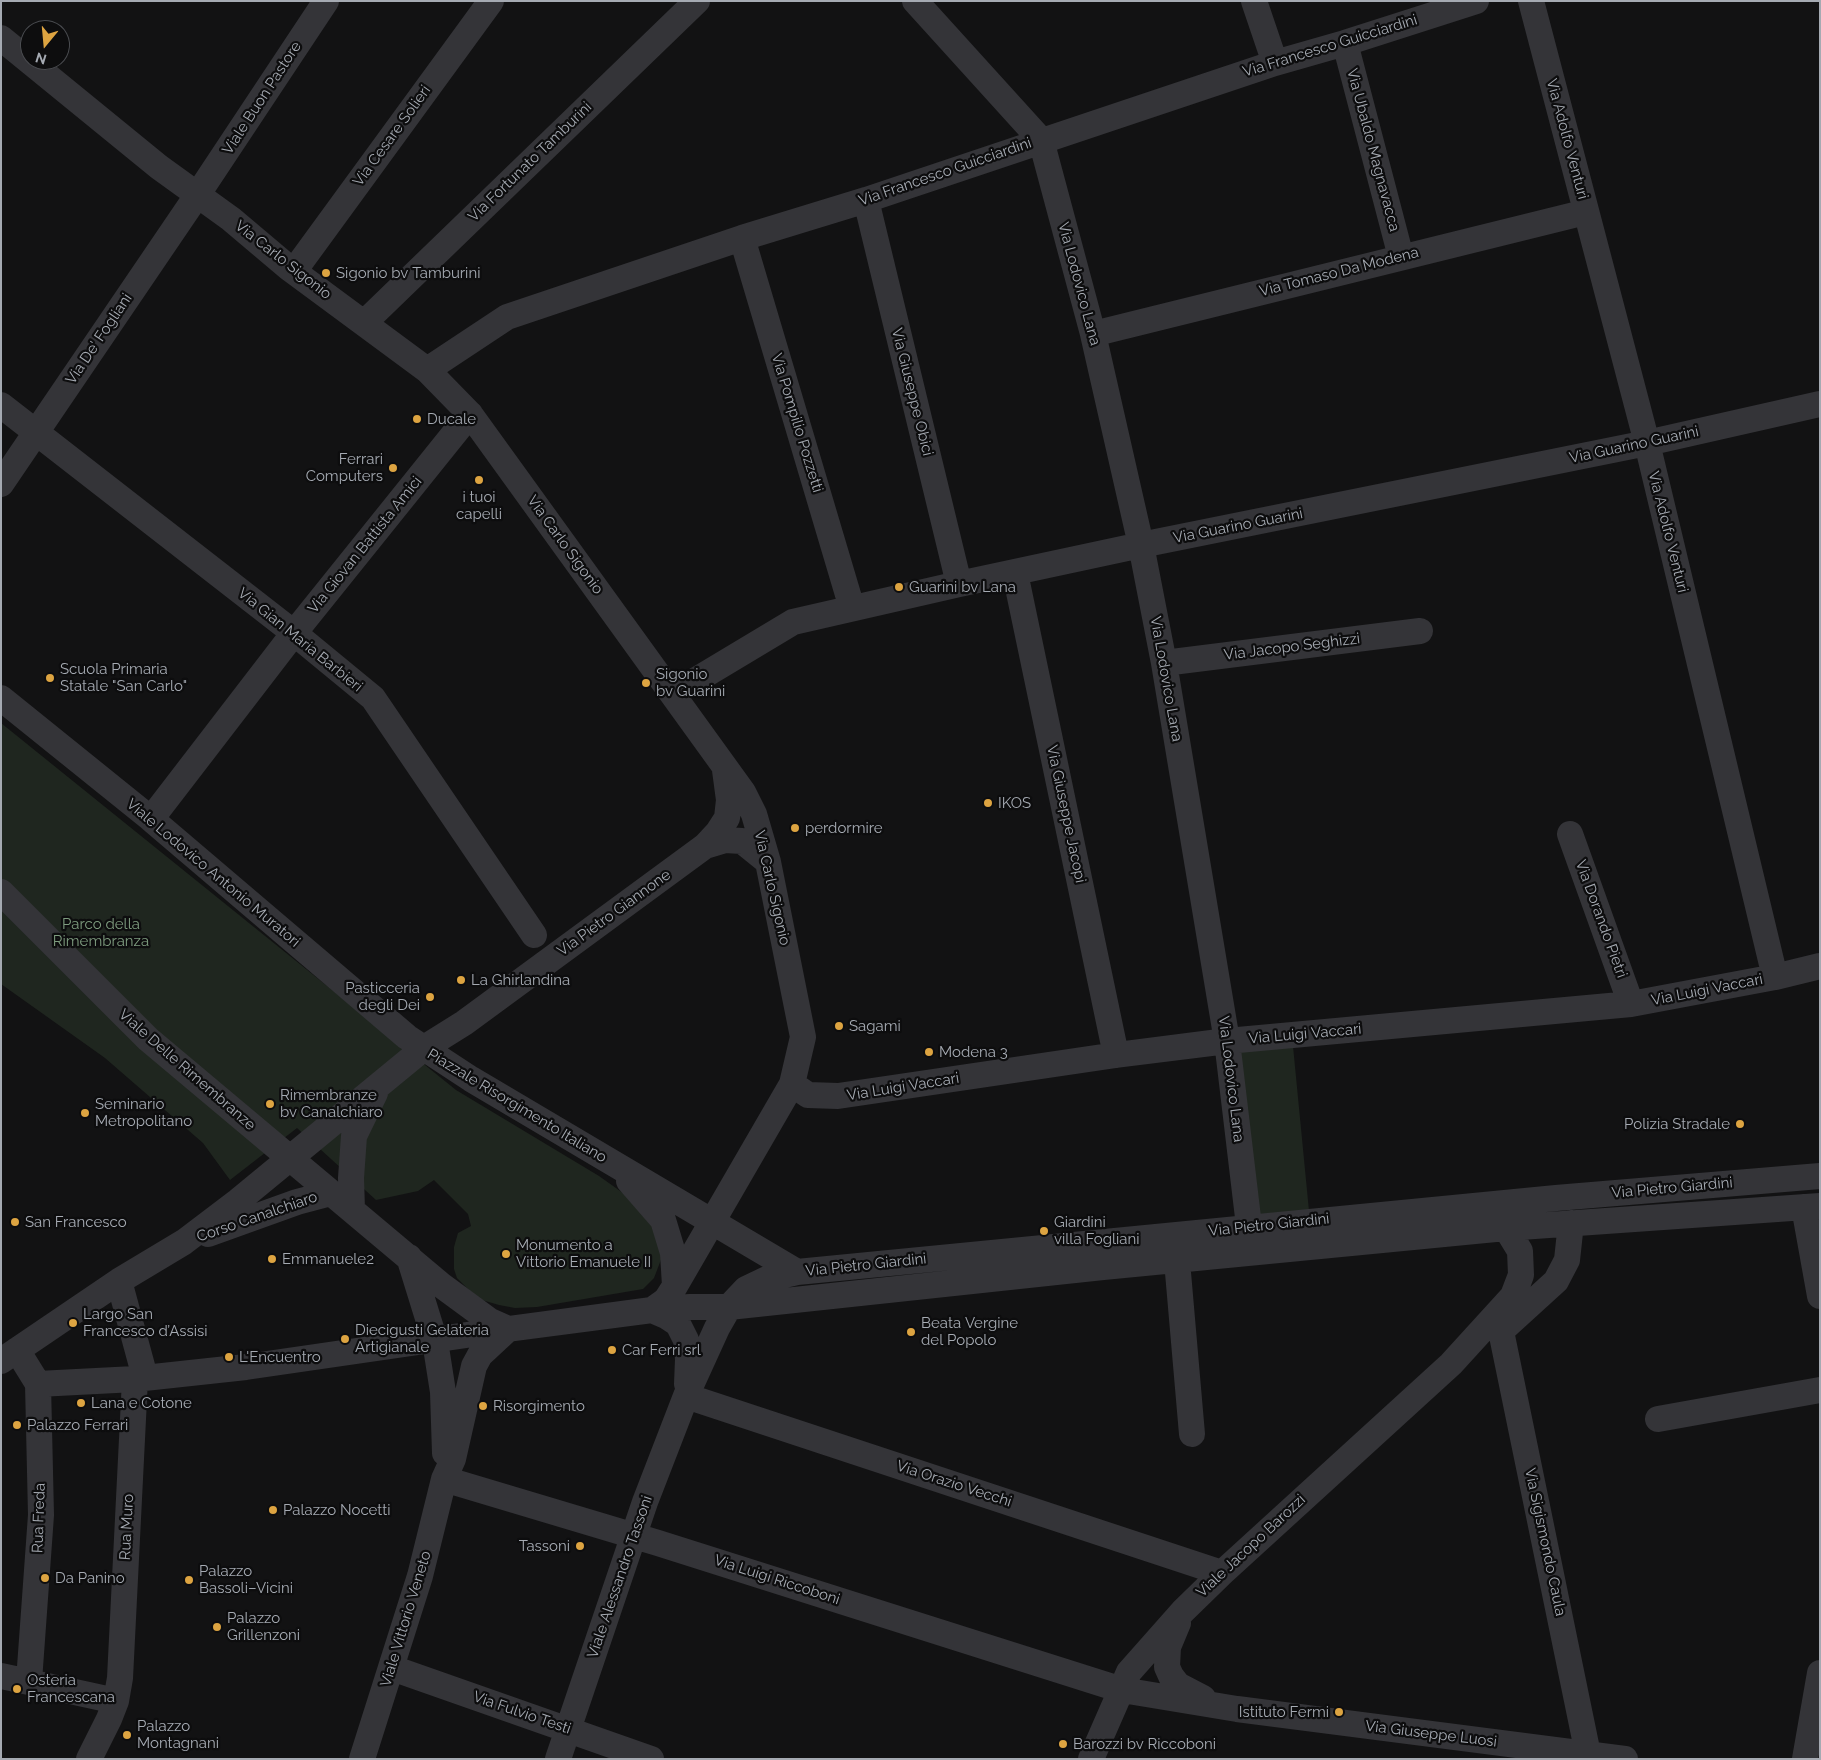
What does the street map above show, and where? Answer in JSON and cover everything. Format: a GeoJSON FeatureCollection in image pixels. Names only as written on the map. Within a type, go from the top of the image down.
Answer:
{"type":"FeatureCollection","features":[{"type":"Feature","properties":{"kind":"street","name":"Viale Buon Pastore"},"geometry":{"type":"LineString","coordinates":[[198,194],[326,1]]}},
{"type":"Feature","properties":{"kind":"street","name":"Via Cesare Solieri"},"geometry":{"type":"LineString","coordinates":[[294,271],[491,1]]}},
{"type":"Feature","properties":{"kind":"street","name":"Via Fortunato Tamburini"},"geometry":{"type":"LineString","coordinates":[[364,323],[697,1]]}},
{"type":"Feature","properties":{"kind":"street"},"geometry":{"type":"LineString","coordinates":[[914,1],[1041,140]]}},
{"type":"Feature","properties":{"kind":"street"},"geometry":{"type":"LineString","coordinates":[[1254,1],[1275,63]]}},
{"type":"Feature","properties":{"kind":"street","name":"Via Francesco Guicciardini"},"geometry":{"type":"LineString","coordinates":[[427,370],[507,316],[742,238],[866,200],[1275,63],[1345,43],[1476,1]]}},
{"type":"Feature","properties":{"kind":"street","name":"Via Adolfo Venturi"},"geometry":{"type":"LineString","coordinates":[[1531,1],[1647,443],[1775,977]]}},
{"type":"Feature","properties":{"kind":"street","name":"Via Carlo Sigonio"},"geometry":{"type":"LineString","coordinates":[[1,38],[159,167],[198,194],[294,271],[427,370],[470,414],[743,792],[754,814],[768,862],[803,1037],[792,1084],[712,1220]]}},
{"type":"Feature","properties":{"kind":"street","name":"Via Ubaldo Magnavacca"},"geometry":{"type":"LineString","coordinates":[[1345,43],[1401,257]]}},
{"type":"Feature","properties":{"kind":"street","name":"Via Lodovico Lana"},"geometry":{"type":"LineString","coordinates":[[1041,140],[1093,334],[1141,546],[1164,664],[1227,1041],[1249,1226]]}},
{"type":"Feature","properties":{"kind":"street","name":"Via De' Fogliani"},"geometry":{"type":"LineString","coordinates":[[1,484],[198,194]]}},
{"type":"Feature","properties":{"kind":"street","name":"Via Giuseppe Obici"},"geometry":{"type":"LineString","coordinates":[[866,200],[958,584]]}},
{"type":"Feature","properties":{"kind":"street","name":"Via Tomaso Da Modena"},"geometry":{"type":"LineString","coordinates":[[1093,334],[1586,212]]}},
{"type":"Feature","properties":{"kind":"street","name":"Via Pompilio Pozzetti"},"geometry":{"type":"LineString","coordinates":[[742,238],[852,608]]}},
{"type":"Feature","properties":{"kind":"street","name":"Via Guarino Guarini"},"geometry":{"type":"LineString","coordinates":[[673,694],[793,622],[958,584],[1647,443],[1820,404]]}},
{"type":"Feature","properties":{"kind":"street","name":"Via Gian Maria Barbieri"},"geometry":{"type":"LineString","coordinates":[[1,405],[294,633],[373,698],[534,935]]}},
{"type":"Feature","properties":{"kind":"street","name":"Via Giovan Battista Amici"},"geometry":{"type":"LineString","coordinates":[[151,819],[294,633],[470,414]]}},
{"type":"Feature","properties":{"kind":"street","name":"Via Giuseppe Jacopi"},"geometry":{"type":"LineString","coordinates":[[1015,573],[1116,1055]]}},
{"type":"Feature","properties":{"kind":"street","name":"Via Jacopo Seghizzi"},"geometry":{"type":"LineString","coordinates":[[1164,664],[1420,631]]}},
{"type":"Feature","properties":{"kind":"street","name":"Viale Lodovico Antonio Muratori"},"geometry":{"type":"LineString","coordinates":[[1,698],[151,819],[402,1032],[424,1048]]}},
{"type":"Feature","properties":{"kind":"street","name":"Via Pietro Giannone"},"geometry":{"type":"LineString","coordinates":[[424,1048],[464,1023],[705,846],[718,832],[727,818],[729,800],[725,769]]}},
{"type":"Feature","properties":{"kind":"street","name":"Via Dorando Pietri"},"geometry":{"type":"LineString","coordinates":[[1570,834],[1631,1004]]}},
{"type":"Feature","properties":{"kind":"street","name":"Via Pietro Giannone"},"geometry":{"type":"LineString","coordinates":[[705,846],[725,840],[742,841],[768,862]]}},
{"type":"Feature","properties":{"kind":"street","name":"Viale Delle Rimembranze"},"geometry":{"type":"LineString","coordinates":[[1,892],[148,1040],[290,1159]]}},
{"type":"Feature","properties":{"kind":"street","name":"Via Luigi Vaccari"},"geometry":{"type":"LineString","coordinates":[[792,1084],[808,1094],[838,1096],[1116,1055],[1227,1041],[1631,1004],[1775,977],[1820,966]]}},
{"type":"Feature","properties":{"kind":"street","name":"Piazzale Risorgimento Italiano"},"geometry":{"type":"LineString","coordinates":[[290,1159],[424,1048],[471,1079],[797,1272]]}},
{"type":"Feature","properties":{"kind":"street"},"geometry":{"type":"LineString","coordinates":[[352,1210],[351,1178],[354,1136],[379,1084]]}},
{"type":"Feature","properties":{"kind":"street"},"geometry":{"type":"LineString","coordinates":[[586,1148],[634,1186],[664,1220],[673,1253],[676,1286]]}},
{"type":"Feature","properties":{"kind":"street"},"geometry":{"type":"LineString","coordinates":[[290,1159],[441,1285],[490,1321],[508,1329]]}},
{"type":"Feature","properties":{"kind":"street","name":"Corso Canalchiaro"},"geometry":{"type":"LineString","coordinates":[[9,1355],[119,1281],[184,1242],[290,1159]]}},
{"type":"Feature","properties":{"kind":"street","name":"Via Pietro Giardini"},"geometry":{"type":"LineString","coordinates":[[729,1306],[746,1289],[767,1279],[797,1272],[1249,1226],[1820,1176]]}},
{"type":"Feature","properties":{"kind":"street","name":"Corso Canalchiaro"},"geometry":{"type":"LineString","coordinates":[[184,1242],[297,1202],[331,1193]]}},
{"type":"Feature","properties":{"kind":"street","name":"Viale Jacopo Barozzi"},"geometry":{"type":"LineString","coordinates":[[1092,1759],[1115,1687],[1183,1611],[1450,1364],[1513,1296],[1521,1275],[1520,1251],[1506,1228],[1475,1205]]}},
{"type":"Feature","properties":{"kind":"street"},"geometry":{"type":"LineString","coordinates":[[1812,1207],[1820,1296]]}},
{"type":"Feature","properties":{"kind":"street","name":"Via Pietro Giardini"},"geometry":{"type":"LineString","coordinates":[[652,1310],[729,1306],[1506,1228],[1812,1207]]}},
{"type":"Feature","properties":{"kind":"street"},"geometry":{"type":"LineString","coordinates":[[9,1355],[38,1384],[140,1378],[246,1367],[652,1310],[666,1300],[676,1286],[712,1220]]}},
{"type":"Feature","properties":{"kind":"street","name":"Viale Jacopo Barozzi"},"geometry":{"type":"LineString","coordinates":[[1450,1364],[1501,1331],[1556,1281],[1567,1260],[1571,1223]]}},
{"type":"Feature","properties":{"kind":"street"},"geometry":{"type":"LineString","coordinates":[[409,1257],[435,1341]]}},
{"type":"Feature","properties":{"kind":"street"},"geometry":{"type":"LineString","coordinates":[[1177,1261],[1192,1434]]}},
{"type":"Feature","properties":{"kind":"street"},"geometry":{"type":"LineString","coordinates":[[119,1281],[140,1378]]}},
{"type":"Feature","properties":{"kind":"street","name":"Viale Alessandro Tassoni"},"geometry":{"type":"LineString","coordinates":[[558,1759],[634,1536],[686,1396],[729,1306]]}},
{"type":"Feature","properties":{"kind":"street","name":"Viale Alessandro Tassoni"},"geometry":{"type":"LineString","coordinates":[[652,1310],[678,1324],[686,1340],[688,1359],[686,1396]]}},
{"type":"Feature","properties":{"kind":"street","name":"Viale Vittorio Veneto"},"geometry":{"type":"LineString","coordinates":[[362,1759],[420,1576],[444,1479],[453,1459],[474,1366],[480,1355],[508,1329]]}},
{"type":"Feature","properties":{"kind":"street","name":"Via Sigismondo Caula"},"geometry":{"type":"LineString","coordinates":[[1501,1331],[1588,1754]]}},
{"type":"Feature","properties":{"kind":"street","name":"Viale Vittorio Veneto"},"geometry":{"type":"LineString","coordinates":[[435,1341],[442,1392],[444,1479]]}},
{"type":"Feature","properties":{"kind":"street","name":"Rua Muro"},"geometry":{"type":"LineString","coordinates":[[89,1759],[116,1701],[120,1678],[140,1378]]}},
{"type":"Feature","properties":{"kind":"street","name":"Rua Freda"},"geometry":{"type":"LineString","coordinates":[[29,1681],[41,1515],[38,1384]]}},
{"type":"Feature","properties":{"kind":"street"},"geometry":{"type":"LineString","coordinates":[[1658,1419],[1820,1390]]}},
{"type":"Feature","properties":{"kind":"street","name":"Via Orazio Vecchi"},"geometry":{"type":"LineString","coordinates":[[686,1396],[1222,1573]]}},
{"type":"Feature","properties":{"kind":"street","name":"Via Luigi Riccoboni"},"geometry":{"type":"LineString","coordinates":[[444,1479],[634,1536],[1115,1687]]}},
{"type":"Feature","properties":{"kind":"street","name":"Via Giuseppe Luosi"},"geometry":{"type":"LineString","coordinates":[[1183,1611],[1168,1647],[1167,1666],[1171,1676],[1178,1685],[1188,1692],[1237,1709]]}},
{"type":"Feature","properties":{"kind":"street","name":"Via Fulvio Testi"},"geometry":{"type":"LineString","coordinates":[[392,1668],[651,1759]]}},
{"type":"Feature","properties":{"kind":"street"},"geometry":{"type":"LineString","coordinates":[[1806,1759],[1820,1673]]}},
{"type":"Feature","properties":{"kind":"street"},"geometry":{"type":"LineString","coordinates":[[1,1676],[116,1701]]}},
{"type":"Feature","properties":{"kind":"street","name":"Via Giuseppe Luosi"},"geometry":{"type":"LineString","coordinates":[[1115,1687],[1443,1747],[1588,1754],[1625,1759]]}},
{"type":"Feature","properties":{"kind":"green space","name":"Parco della Rimembranza"},"geometry":{"type":"Polygon","coordinates":[[[1,723],[456,1090],[599,1176],[630,1198],[653,1225],[662,1257],[654,1278],[643,1289],[537,1307],[515,1308],[482,1300],[457,1278],[454,1269],[454,1247],[458,1233],[471,1226],[468,1214],[434,1180],[418,1191],[376,1200],[297,1128],[230,1180],[203,1143],[105,1058],[1,984],[1,723]]]}},
{"type":"Feature","properties":{"kind":"green space"},"geometry":{"type":"Polygon","coordinates":[[[1293,1046],[1309,1211],[1254,1216],[1239,1051],[1293,1046]]]}},
{"type":"Feature","properties":{"kind":"place","name":"Sigonio bv Tamburini"},"geometry":{"type":"Point","coordinates":[326,273]}},
{"type":"Feature","properties":{"kind":"place","name":"Ducale"},"geometry":{"type":"Point","coordinates":[417,419]}},
{"type":"Feature","properties":{"kind":"place","name":"Ferrari Computers"},"geometry":{"type":"Point","coordinates":[393,468]}},
{"type":"Feature","properties":{"kind":"place","name":"i tuoi capelli"},"geometry":{"type":"Point","coordinates":[479,480]}},
{"type":"Feature","properties":{"kind":"place","name":"Guarini bv Lana"},"geometry":{"type":"Point","coordinates":[899,587]}},
{"type":"Feature","properties":{"kind":"place","name":"Scuola Primaria Statale \"San Carlo\""},"geometry":{"type":"Point","coordinates":[50,678]}},
{"type":"Feature","properties":{"kind":"place","name":"Sigonio bv Guarini"},"geometry":{"type":"Point","coordinates":[646,683]}},
{"type":"Feature","properties":{"kind":"place","name":"IKOS"},"geometry":{"type":"Point","coordinates":[988,803]}},
{"type":"Feature","properties":{"kind":"place","name":"perdormire"},"geometry":{"type":"Point","coordinates":[795,828]}},
{"type":"Feature","properties":{"kind":"place","name":"La Ghirlandina"},"geometry":{"type":"Point","coordinates":[461,980]}},
{"type":"Feature","properties":{"kind":"place","name":"Pasticceria degli Dei"},"geometry":{"type":"Point","coordinates":[430,997]}},
{"type":"Feature","properties":{"kind":"place","name":"Sagami"},"geometry":{"type":"Point","coordinates":[839,1026]}},
{"type":"Feature","properties":{"kind":"place","name":"Modena 3"},"geometry":{"type":"Point","coordinates":[929,1052]}},
{"type":"Feature","properties":{"kind":"place","name":"Rimembranze bv Canalchiaro"},"geometry":{"type":"Point","coordinates":[270,1104]}},
{"type":"Feature","properties":{"kind":"place","name":"Seminario Metropolitano"},"geometry":{"type":"Point","coordinates":[85,1113]}},
{"type":"Feature","properties":{"kind":"place","name":"Polizia Stradale"},"geometry":{"type":"Point","coordinates":[1740,1124]}},
{"type":"Feature","properties":{"kind":"place","name":"San Francesco"},"geometry":{"type":"Point","coordinates":[15,1222]}},
{"type":"Feature","properties":{"kind":"place","name":"Giardini villa Fogliani"},"geometry":{"type":"Point","coordinates":[1044,1231]}},
{"type":"Feature","properties":{"kind":"place","name":"Monumento a Vittorio Emanuele II"},"geometry":{"type":"Point","coordinates":[506,1254]}},
{"type":"Feature","properties":{"kind":"place","name":"Emmanuele2"},"geometry":{"type":"Point","coordinates":[272,1259]}},
{"type":"Feature","properties":{"kind":"place","name":"Largo San Francesco d’Assisi"},"geometry":{"type":"Point","coordinates":[73,1323]}},
{"type":"Feature","properties":{"kind":"place","name":"Beata Vergine del Popolo"},"geometry":{"type":"Point","coordinates":[911,1332]}},
{"type":"Feature","properties":{"kind":"place","name":"Diecigusti Gelateria Artigianale"},"geometry":{"type":"Point","coordinates":[345,1339]}},
{"type":"Feature","properties":{"kind":"place","name":"Car Ferri srl"},"geometry":{"type":"Point","coordinates":[612,1350]}},
{"type":"Feature","properties":{"kind":"place","name":"L'Encuentro"},"geometry":{"type":"Point","coordinates":[229,1357]}},
{"type":"Feature","properties":{"kind":"place","name":"Lana e Cotone"},"geometry":{"type":"Point","coordinates":[81,1403]}},
{"type":"Feature","properties":{"kind":"place","name":"Risorgimento"},"geometry":{"type":"Point","coordinates":[483,1406]}},
{"type":"Feature","properties":{"kind":"place","name":"Palazzo Ferrari"},"geometry":{"type":"Point","coordinates":[17,1425]}},
{"type":"Feature","properties":{"kind":"place","name":"Palazzo Nocetti"},"geometry":{"type":"Point","coordinates":[273,1510]}},
{"type":"Feature","properties":{"kind":"place","name":"Tassoni"},"geometry":{"type":"Point","coordinates":[580,1546]}},
{"type":"Feature","properties":{"kind":"place","name":"Da Panino"},"geometry":{"type":"Point","coordinates":[45,1578]}},
{"type":"Feature","properties":{"kind":"place","name":"Palazzo Bassoli–Vicini"},"geometry":{"type":"Point","coordinates":[189,1580]}},
{"type":"Feature","properties":{"kind":"place","name":"Palazzo Grillenzoni"},"geometry":{"type":"Point","coordinates":[217,1627]}},
{"type":"Feature","properties":{"kind":"place","name":"Osteria Francescana"},"geometry":{"type":"Point","coordinates":[17,1689]}},
{"type":"Feature","properties":{"kind":"place","name":"Istituto Fermi"},"geometry":{"type":"Point","coordinates":[1339,1712]}},
{"type":"Feature","properties":{"kind":"place","name":"Palazzo Montagnani"},"geometry":{"type":"Point","coordinates":[127,1735]}},
{"type":"Feature","properties":{"kind":"place","name":"Barozzi bv Riccoboni"},"geometry":{"type":"Point","coordinates":[1063,1744]}}]}
